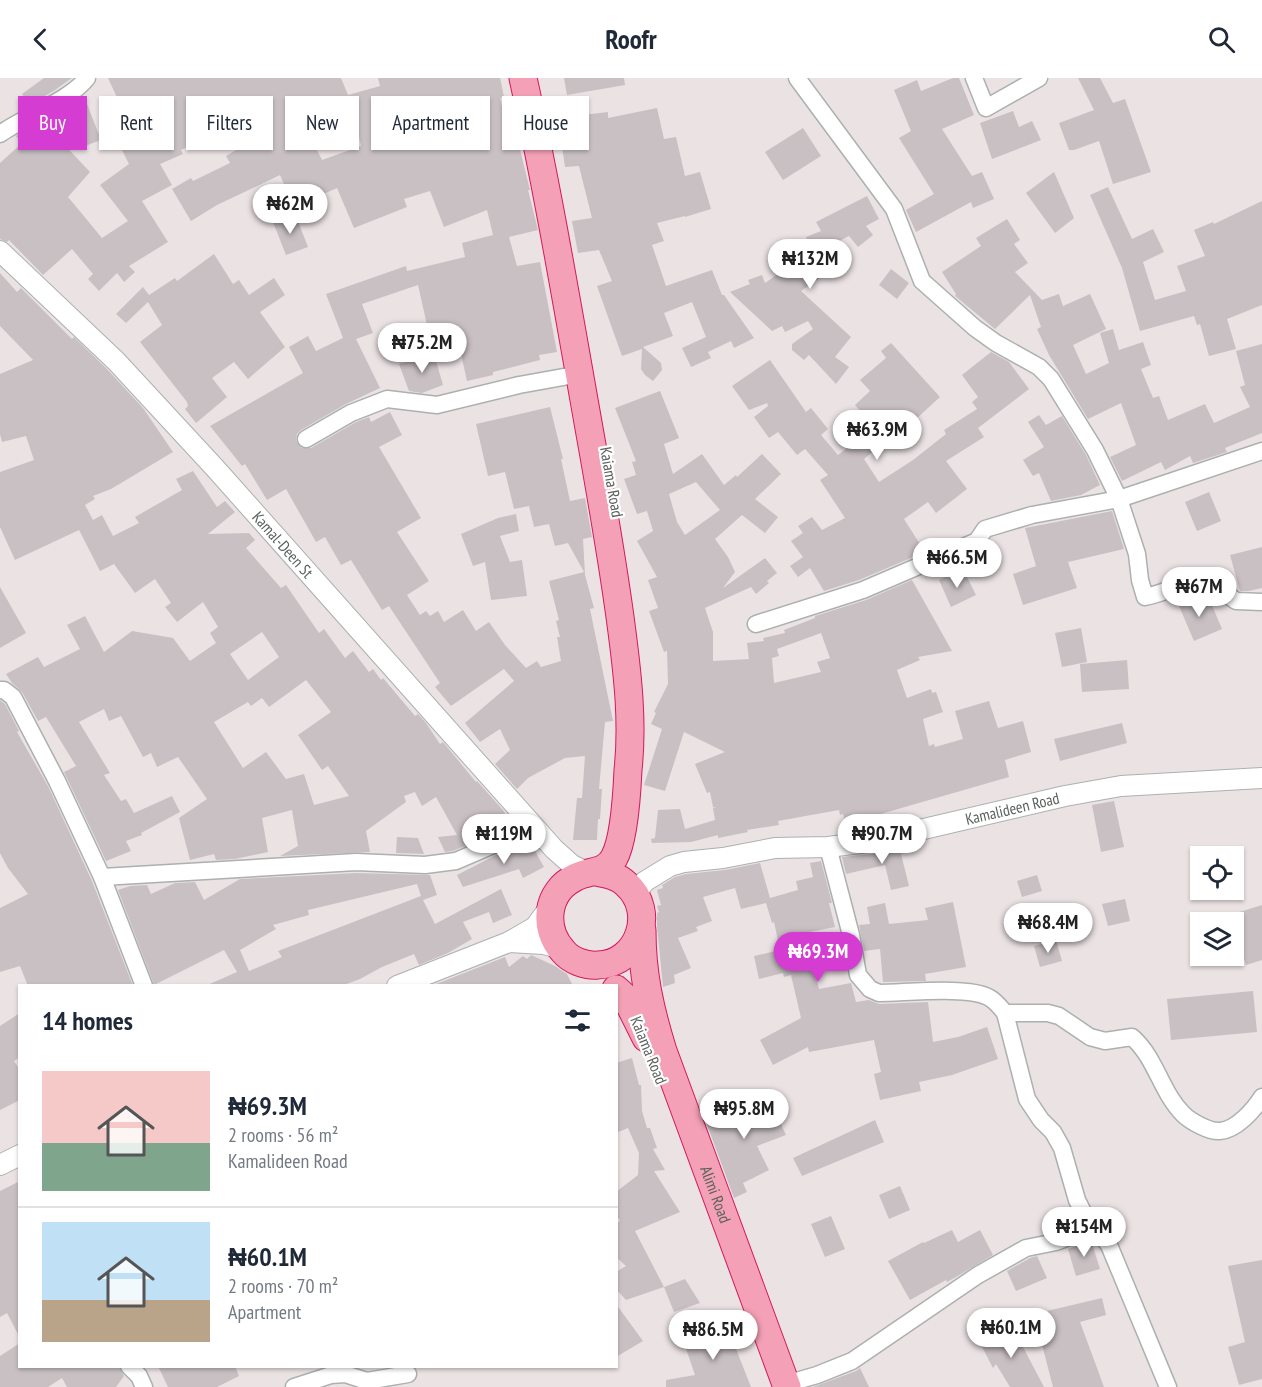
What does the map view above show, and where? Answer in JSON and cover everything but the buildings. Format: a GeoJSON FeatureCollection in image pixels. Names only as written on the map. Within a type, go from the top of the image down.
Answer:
{"type":"FeatureCollection","features":[{"type":"Feature","properties":{"kind":"highway","name":"Kaiama Road"},"geometry":{"type":"LineString","coordinates":[[523,78],[542,167],[609,538],[623,634],[630,709],[628,771],[619,843],[609,866],[592,872]]}},
{"type":"Feature","properties":{"kind":"highway","name":"Kaiama Road"},"geometry":{"type":"LineString","coordinates":[[536,78],[555,164],[616,506],[638,651],[644,713],[644,740],[634,892]]}},
{"type":"Feature","properties":{"kind":"highway"},"geometry":{"type":"LineString","coordinates":[[592,872],[612,875],[626,883],[634,892],[642,911],[642,929],[635,944],[624,956],[610,964],[603,965],[571,956],[555,942],[550,929],[549,912],[564,884],[578,875],[592,872]]}},
{"type":"Feature","properties":{"kind":"highway","name":"Alimi Road"},"geometry":{"type":"LineString","coordinates":[[642,929],[643,972],[653,1020],[782,1386]]}},
{"type":"Feature","properties":{"kind":"highway","name":"Kaiama Road"},"geometry":{"type":"LineString","coordinates":[[571,956],[611,984]]}},
{"type":"Feature","properties":{"kind":"highway","name":"Kaiama Road"},"geometry":{"type":"LineString","coordinates":[[618,991],[626,998],[646,1036],[782,1386]]}},
{"type":"Feature","properties":{"kind":"street"},"geometry":{"type":"LineString","coordinates":[[0,134],[12,125],[56,102],[87,78]]}},
{"type":"Feature","properties":{"kind":"street"},"geometry":{"type":"LineString","coordinates":[[797,78],[894,209],[922,281],[975,328],[1039,367],[1051,379],[1095,450],[1119,499],[1137,554],[1144,597],[1188,585],[1193,591],[1225,593],[1236,601],[1262,602]]}},
{"type":"Feature","properties":{"kind":"street"},"geometry":{"type":"LineString","coordinates":[[974,78],[986,108],[1039,78]]}},
{"type":"Feature","properties":{"kind":"street","name":"Kamal-Deen St"},"geometry":{"type":"LineString","coordinates":[[0,251],[116,361],[215,468],[554,849]]}},
{"type":"Feature","properties":{"kind":"street"},"geometry":{"type":"LineString","coordinates":[[306,439],[351,413],[387,399],[437,405],[519,385],[580,374]]}},
{"type":"Feature","properties":{"kind":"street"},"geometry":{"type":"LineString","coordinates":[[756,624],[863,590],[977,541],[985,529],[1032,515],[1119,499],[1262,451]]}},
{"type":"Feature","properties":{"kind":"street"},"geometry":{"type":"LineString","coordinates":[[0,690],[4,690],[13,697],[57,781],[102,877],[143,984]]}},
{"type":"Feature","properties":{"kind":"street","name":"Kamalideen Road"},"geometry":{"type":"LineString","coordinates":[[634,892],[644,882],[669,866],[776,848],[828,847],[868,842],[1065,796],[1121,786],[1262,778]]}},
{"type":"Feature","properties":{"kind":"street"},"geometry":{"type":"LineString","coordinates":[[102,877],[356,862],[425,865],[456,861],[536,827]]}},
{"type":"Feature","properties":{"kind":"street"},"geometry":{"type":"LineString","coordinates":[[828,847],[858,975],[870,989],[879,993],[942,991],[978,993],[997,1003],[1005,1013],[1027,1099],[1041,1120],[1053,1132],[1062,1148],[1077,1200],[1109,1245],[1168,1387]]}},
{"type":"Feature","properties":{"kind":"street"},"geometry":{"type":"LineString","coordinates":[[554,849],[572,865],[592,872]]}},
{"type":"Feature","properties":{"kind":"street"},"geometry":{"type":"LineString","coordinates":[[402,984],[509,942],[536,927],[556,897],[561,877],[554,849]]}},
{"type":"Feature","properties":{"kind":"street"},"geometry":{"type":"LineString","coordinates":[[509,942],[544,944],[571,956]]}},
{"type":"Feature","properties":{"kind":"street"},"geometry":{"type":"LineString","coordinates":[[1005,1013],[1048,1013],[1059,1016],[1090,1037],[1105,1041],[1132,1037],[1142,1046],[1184,1115],[1198,1124],[1219,1132],[1230,1128],[1247,1116],[1262,1097]]}},
{"type":"Feature","properties":{"kind":"street"},"geometry":{"type":"LineString","coordinates":[[0,1166],[18,1156]]}},
{"type":"Feature","properties":{"kind":"street"},"geometry":{"type":"LineString","coordinates":[[782,1386],[852,1361],[978,1275],[1026,1248],[1056,1242],[1095,1227]]}},
{"type":"Feature","properties":{"kind":"street"},"geometry":{"type":"LineString","coordinates":[[131,1368],[139,1376],[144,1387]]}},
{"type":"Feature","properties":{"kind":"street"},"geometry":{"type":"LineString","coordinates":[[294,1387],[341,1370],[367,1381],[408,1376]]}}]}
